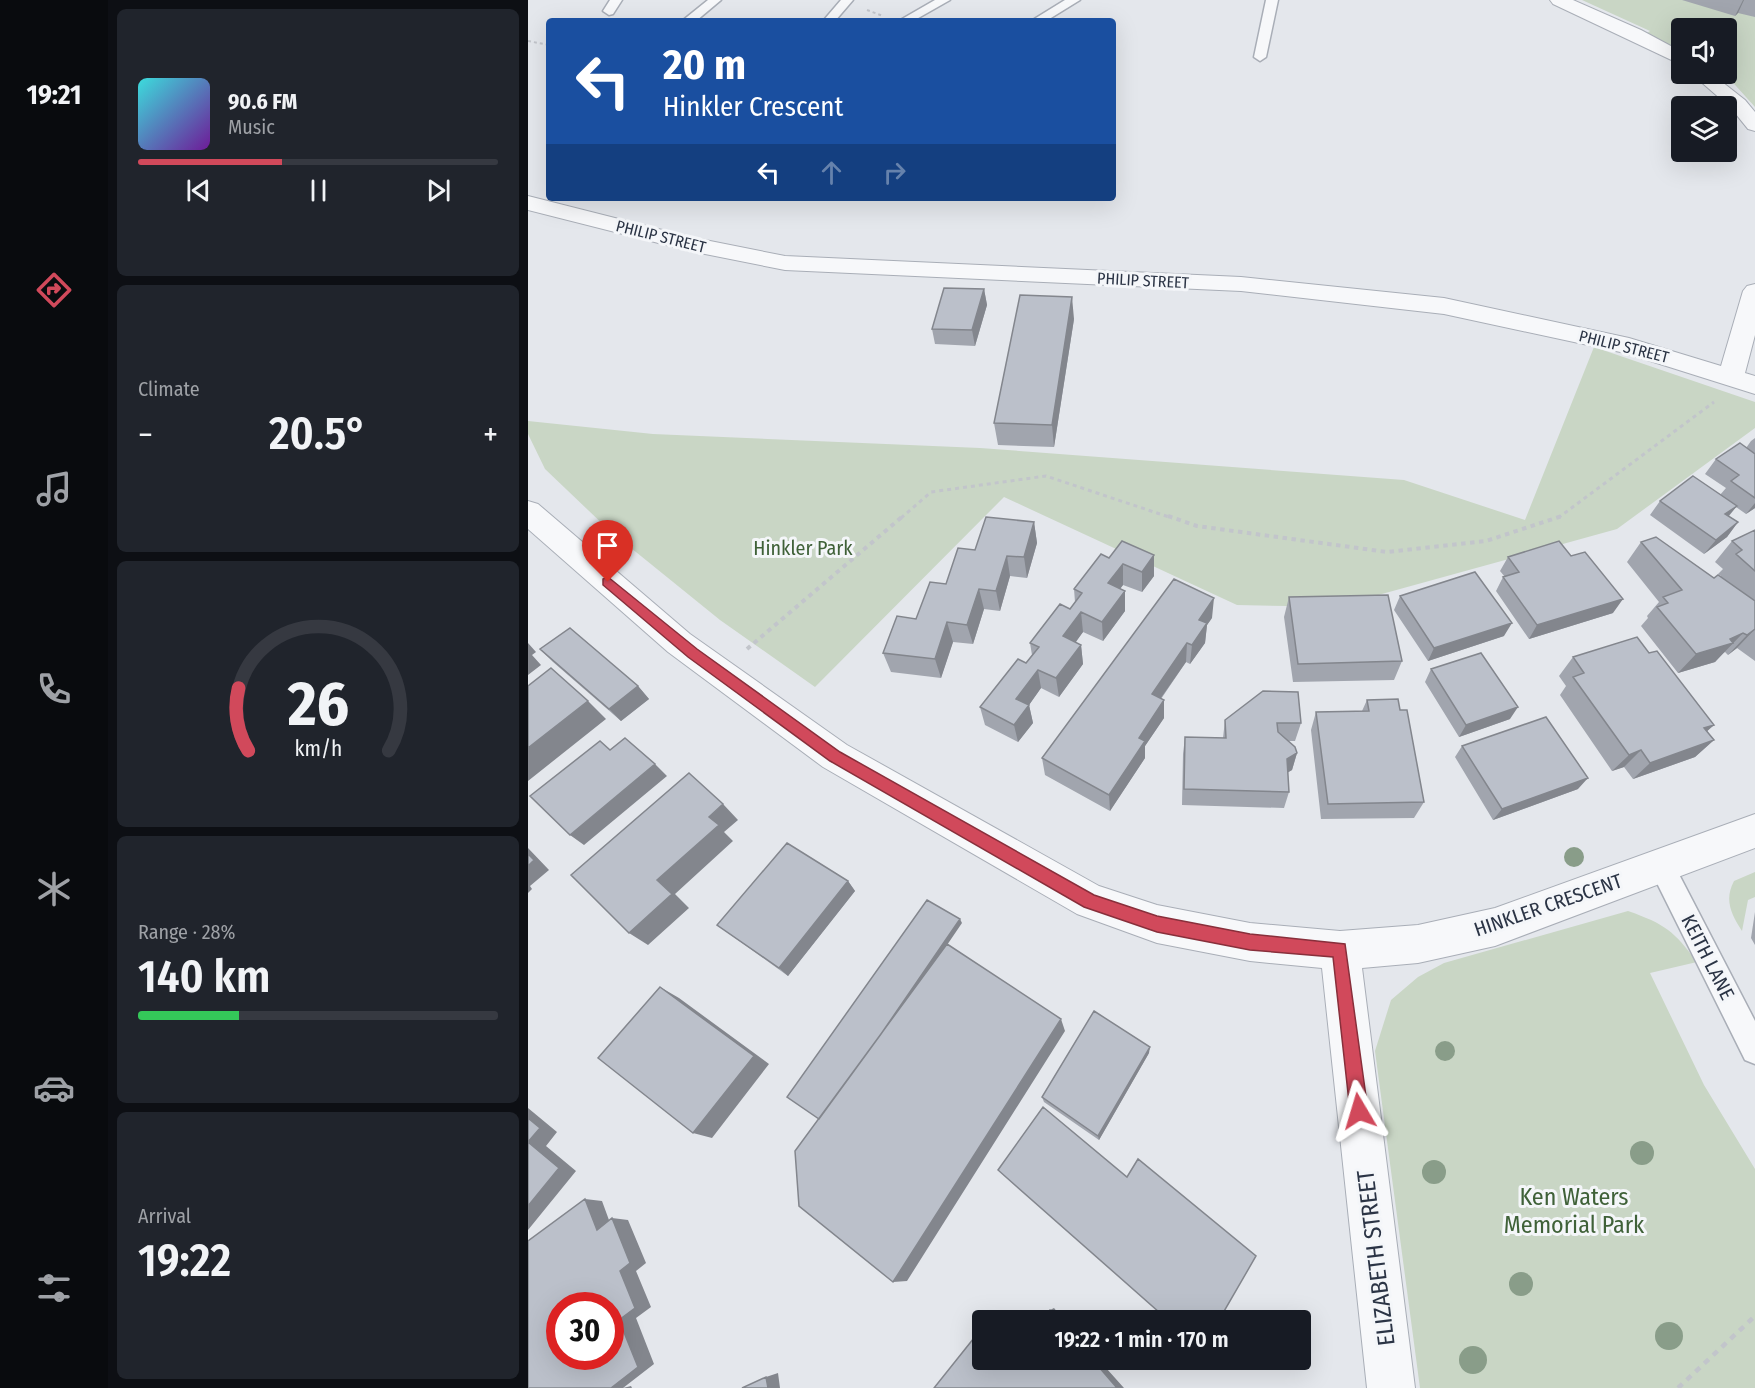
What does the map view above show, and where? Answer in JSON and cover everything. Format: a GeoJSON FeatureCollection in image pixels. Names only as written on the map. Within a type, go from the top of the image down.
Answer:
{"type":"FeatureCollection","features":[{"type":"Feature","properties":{"kind":"street"},"geometry":{"type":"LineString","coordinates":[[1559,0],[1635,34],[1671,54]]}},
{"type":"Feature","properties":{"kind":"street"},"geometry":{"type":"LineString","coordinates":[[1713,84],[1738,104],[1755,125]]}},
{"type":"Feature","properties":{"kind":"street","name":"PHILIP STREET"},"geometry":{"type":"LineString","coordinates":[[528,203],[690,244],[784,263],[1241,284],[1444,306],[1629,346],[1755,385]]}},
{"type":"Feature","properties":{"kind":"street"},"geometry":{"type":"LineString","coordinates":[[1731,376],[1755,291]]}},
{"type":"Feature","properties":{"kind":"street","name":"HINKLER CRESCENT"},"geometry":{"type":"LineString","coordinates":[[528,512],[662,628],[719,673],[835,756],[1090,901],[1157,924],[1250,942],[1340,950],[1418,944],[1495,927],[1755,831]]}},
{"type":"Feature","properties":{"kind":"street","name":"ELIZABETH STREET"},"geometry":{"type":"LineString","coordinates":[[1340,950],[1391,1388]]}},
{"type":"Feature","properties":{"kind":"lane"},"geometry":{"type":"LineString","coordinates":[[609,11],[616,0]]}},
{"type":"Feature","properties":{"kind":"lane"},"geometry":{"type":"LineString","coordinates":[[692,18],[715,0]]}},
{"type":"Feature","properties":{"kind":"lane"},"geometry":{"type":"LineString","coordinates":[[832,18],[847,0]]}},
{"type":"Feature","properties":{"kind":"lane"},"geometry":{"type":"LineString","coordinates":[[910,18],[944,0]]}},
{"type":"Feature","properties":{"kind":"lane"},"geometry":{"type":"LineString","coordinates":[[1042,18],[1074,0]]}},
{"type":"Feature","properties":{"kind":"lane"},"geometry":{"type":"LineString","coordinates":[[1260,57],[1272,0]]}},
{"type":"Feature","properties":{"kind":"lane","name":"KEITH LANE"},"geometry":{"type":"LineString","coordinates":[[1661,865],[1755,1050]]}},
{"type":"Feature","properties":{"kind":"path"},"geometry":{"type":"LineString","coordinates":[[528,41],[546,44]]}},
{"type":"Feature","properties":{"kind":"path"},"geometry":{"type":"LineString","coordinates":[[719,673],[931,492],[1046,476],[1197,526],[1387,552],[1486,541],[1563,516],[1713,404],[1731,376]]}},
{"type":"Feature","properties":{"kind":"path"},"geometry":{"type":"LineString","coordinates":[[1678,1388],[1755,1316]]}},
{"type":"Feature","properties":{"kind":"green space"},"geometry":{"type":"Polygon","coordinates":[[[1582,0],[1755,0],[1755,107],[1734,84],[1737,84],[1737,18],[1671,18],[1671,51],[1647,33],[1650,31],[1582,0]]]}},
{"type":"Feature","properties":{"kind":"green space","name":"Hinkler Park"},"geometry":{"type":"Polygon","coordinates":[[[1594,347],[1755,402],[1755,428],[1617,529],[1371,597],[1288,606],[1237,605],[1004,497],[815,687],[720,620],[610,531],[545,469],[528,434],[528,421],[653,434],[980,448],[1404,480],[1525,520],[1594,347]]]}},
{"type":"Feature","properties":{"kind":"green space"},"geometry":{"type":"Polygon","coordinates":[[[1755,872],[1755,897],[1748,900],[1742,931],[1732,913],[1729,894],[1734,881],[1755,872]]]}},
{"type":"Feature","properties":{"kind":"green space","name":"Ken Waters Memorial Park"},"geometry":{"type":"Polygon","coordinates":[[[1628,911],[1668,930],[1697,962],[1650,973],[1704,1085],[1755,1169],[1755,1388],[1420,1388],[1375,1051],[1391,1000],[1418,977],[1444,963],[1628,911]]]}},
{"type":"Feature","properties":{"kind":"building"},"geometry":{"type":"Polygon","coordinates":[[[944,288],[984,289],[972,330],[932,329],[944,288]]]}},
{"type":"Feature","properties":{"kind":"building"},"geometry":{"type":"Polygon","coordinates":[[[1020,295],[1072,297],[1052,425],[994,423],[1020,295]]]}},
{"type":"Feature","properties":{"kind":"building"},"geometry":{"type":"Polygon","coordinates":[[[1740,443],[1755,454],[1755,498],[1731,481],[1739,475],[1716,459],[1740,443]]]}},
{"type":"Feature","properties":{"kind":"building"},"geometry":{"type":"Polygon","coordinates":[[[1693,476],[1737,506],[1725,514],[1738,522],[1716,540],[1660,501],[1693,476]]]}},
{"type":"Feature","properties":{"kind":"building"},"geometry":{"type":"Polygon","coordinates":[[[986,517],[1034,522],[1024,557],[1007,556],[996,591],[979,589],[967,625],[947,622],[935,659],[883,653],[897,616],[916,619],[930,582],[946,584],[958,548],[975,550],[986,517]]]}},
{"type":"Feature","properties":{"kind":"building"},"geometry":{"type":"Polygon","coordinates":[[[1755,530],[1755,571],[1736,554],[1742,550],[1732,541],[1755,530]]]}},
{"type":"Feature","properties":{"kind":"building"},"geometry":{"type":"Polygon","coordinates":[[[1656,537],[1714,578],[1718,575],[1755,601],[1755,629],[1747,635],[1743,633],[1730,639],[1733,643],[1696,654],[1657,607],[1668,603],[1663,597],[1682,590],[1641,542],[1656,537]]]}},
{"type":"Feature","properties":{"kind":"building"},"geometry":{"type":"Polygon","coordinates":[[[1122,541],[1154,555],[1142,572],[1123,564],[1108,583],[1125,591],[1102,622],[1081,612],[1063,636],[1081,645],[1056,678],[1038,670],[1016,699],[1029,705],[1014,725],[980,707],[1018,659],[1026,663],[1039,647],[1030,643],[1060,604],[1070,609],[1082,593],[1074,589],[1101,554],[1109,558],[1122,541]]]}},
{"type":"Feature","properties":{"kind":"building"},"geometry":{"type":"Polygon","coordinates":[[[1559,541],[1571,556],[1585,552],[1623,599],[1537,625],[1503,577],[1519,572],[1508,557],[1559,541]]]}},
{"type":"Feature","properties":{"kind":"building"},"geometry":{"type":"Polygon","coordinates":[[[1475,572],[1512,623],[1434,648],[1400,596],[1475,572]]]}},
{"type":"Feature","properties":{"kind":"building"},"geometry":{"type":"Polygon","coordinates":[[[1174,579],[1214,598],[1199,620],[1207,623],[1192,645],[1187,643],[1152,694],[1164,700],[1139,738],[1145,741],[1109,795],[1042,758],[1174,579]]]}},
{"type":"Feature","properties":{"kind":"building"},"geometry":{"type":"Polygon","coordinates":[[[1388,595],[1402,661],[1298,664],[1289,597],[1388,595]]]}},
{"type":"Feature","properties":{"kind":"building"},"geometry":{"type":"Polygon","coordinates":[[[570,628],[638,686],[609,709],[540,649],[570,628]]]}},
{"type":"Feature","properties":{"kind":"building"},"geometry":{"type":"Polygon","coordinates":[[[1637,637],[1649,653],[1657,651],[1714,725],[1704,728],[1714,740],[1650,763],[1641,750],[1629,755],[1573,677],[1584,673],[1573,657],[1637,637]]]}},
{"type":"Feature","properties":{"kind":"building"},"geometry":{"type":"Polygon","coordinates":[[[1481,653],[1518,707],[1466,725],[1431,669],[1481,653]]]}},
{"type":"Feature","properties":{"kind":"building"},"geometry":{"type":"Polygon","coordinates":[[[551,668],[588,701],[528,748],[528,686],[551,668]]]}},
{"type":"Feature","properties":{"kind":"building"},"geometry":{"type":"Polygon","coordinates":[[[1263,691],[1298,692],[1301,723],[1277,723],[1278,732],[1295,747],[1297,753],[1287,759],[1289,792],[1184,789],[1185,737],[1226,738],[1225,720],[1263,691]]]}},
{"type":"Feature","properties":{"kind":"building"},"geometry":{"type":"Polygon","coordinates":[[[1398,699],[1400,710],[1407,710],[1424,802],[1328,804],[1316,712],[1369,711],[1367,700],[1398,699]]]}},
{"type":"Feature","properties":{"kind":"building"},"geometry":{"type":"Polygon","coordinates":[[[1546,717],[1588,778],[1502,809],[1462,746],[1546,717]]]}},
{"type":"Feature","properties":{"kind":"building"},"geometry":{"type":"Polygon","coordinates":[[[625,738],[655,764],[570,835],[530,796],[600,741],[610,750],[625,738]]]}},
{"type":"Feature","properties":{"kind":"building"},"geometry":{"type":"Polygon","coordinates":[[[689,773],[723,804],[709,817],[719,825],[657,880],[672,894],[629,933],[571,875],[689,773]]]}},
{"type":"Feature","properties":{"kind":"building"},"geometry":{"type":"Polygon","coordinates":[[[787,843],[848,881],[779,968],[717,925],[787,843]]]}},
{"type":"Feature","properties":{"kind":"building"},"geometry":{"type":"Polygon","coordinates":[[[528,854],[534,860],[528,866],[528,854]]]}},
{"type":"Feature","properties":{"kind":"building"},"geometry":{"type":"Polygon","coordinates":[[[927,900],[960,919],[819,1119],[787,1097],[927,900]]]}},
{"type":"Feature","properties":{"kind":"building"},"geometry":{"type":"Polygon","coordinates":[[[947,944],[1061,1019],[893,1282],[799,1206],[795,1151],[947,944]]]}},
{"type":"Feature","properties":{"kind":"building"},"geometry":{"type":"Polygon","coordinates":[[[660,987],[754,1056],[693,1133],[598,1058],[660,987]]]}},
{"type":"Feature","properties":{"kind":"building"},"geometry":{"type":"Polygon","coordinates":[[[1094,1011],[1150,1047],[1098,1136],[1042,1097],[1094,1011]]]}},
{"type":"Feature","properties":{"kind":"building"},"geometry":{"type":"Polygon","coordinates":[[[1043,1107],[1127,1177],[1138,1159],[1256,1256],[1225,1310],[1157,1310],[998,1170],[1043,1107]]]}},
{"type":"Feature","properties":{"kind":"building"},"geometry":{"type":"Polygon","coordinates":[[[528,1118],[540,1128],[528,1142],[528,1118]]]}},
{"type":"Feature","properties":{"kind":"building"},"geometry":{"type":"Polygon","coordinates":[[[528,1142],[559,1168],[528,1206],[528,1142]]]}},
{"type":"Feature","properties":{"kind":"building"},"geometry":{"type":"Polygon","coordinates":[[[585,1199],[597,1230],[612,1218],[630,1263],[620,1271],[635,1308],[624,1316],[624,1292],[546,1292],[546,1370],[624,1370],[624,1332],[638,1367],[611,1388],[528,1388],[528,1241],[585,1199]]]}},
{"type":"Feature","properties":{"kind":"building"},"geometry":{"type":"Polygon","coordinates":[[[972,1340],[972,1370],[1101,1370],[1117,1388],[934,1388],[972,1340]]]}},
{"type":"Feature","properties":{"kind":"building"},"geometry":{"type":"Polygon","coordinates":[[[766,1377],[768,1388],[742,1388],[766,1377]]]}},
{"type":"Feature","properties":{"kind":"route"},"geometry":{"type":"LineString","coordinates":[[608,582],[693,653],[835,756],[1090,901],[1157,924],[1250,942],[1340,950],[1359,1111]]}}]}
